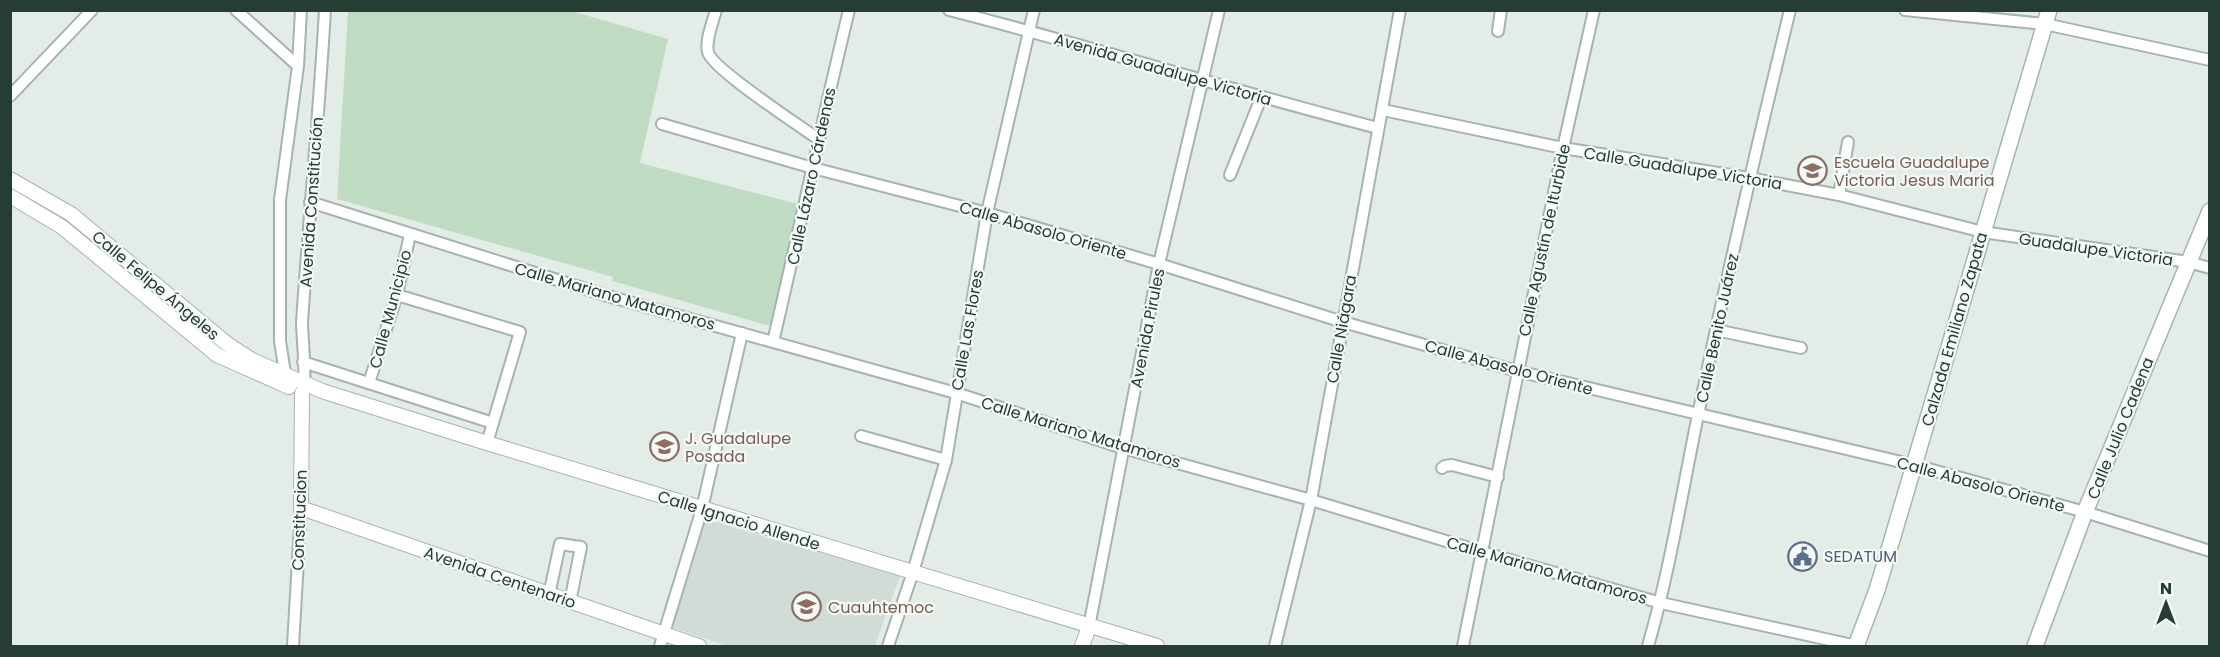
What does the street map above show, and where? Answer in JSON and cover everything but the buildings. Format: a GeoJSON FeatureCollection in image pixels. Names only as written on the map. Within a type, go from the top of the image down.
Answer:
{"type":"FeatureCollection","features":[{"type":"Feature","properties":{"kind":"main road","name":"Calzada Emiliano Zapata"},"geometry":{"type":"LineString","coordinates":[[1856,646],[1878,590],[2047,17]]}},
{"type":"Feature","properties":{"kind":"main road","name":"Calle Julio Cadena"},"geometry":{"type":"LineString","coordinates":[[2035,646],[2085,512],[2210,211]]}},
{"type":"Feature","properties":{"kind":"street"},"geometry":{"type":"LineString","coordinates":[[10,96],[92,10]]}},
{"type":"Feature","properties":{"kind":"street"},"geometry":{"type":"LineString","coordinates":[[236,10],[298,66]]}},
{"type":"Feature","properties":{"kind":"street","name":"Avenida Constitución"},"geometry":{"type":"LineString","coordinates":[[286,381],[280,341],[280,200],[298,66],[301,10]]}},
{"type":"Feature","properties":{"kind":"street","name":"Avenida Constitución"},"geometry":{"type":"LineString","coordinates":[[304,388],[302,330],[309,202],[325,10]]}},
{"type":"Feature","properties":{"kind":"street"},"geometry":{"type":"LineString","coordinates":[[716,10],[707,50],[710,57],[737,81],[818,139]]}},
{"type":"Feature","properties":{"kind":"street","name":"Calle Lázaro Cárdenas"},"geometry":{"type":"LineString","coordinates":[[773,342],[849,10]]}},
{"type":"Feature","properties":{"kind":"street","name":"Avenida Guadalupe Victoria"},"geometry":{"type":"LineString","coordinates":[[949,10],[1261,98],[1378,128]]}},
{"type":"Feature","properties":{"kind":"street","name":"Calle Las Flores"},"geometry":{"type":"LineString","coordinates":[[888,646],[913,572],[946,460],[987,213],[1034,10]]}},
{"type":"Feature","properties":{"kind":"street","name":"Avenida Pirules"},"geometry":{"type":"LineString","coordinates":[[1082,646],[1089,627],[1160,264],[1219,10]]}},
{"type":"Feature","properties":{"kind":"street","name":"Calle Niágara"},"geometry":{"type":"LineString","coordinates":[[1275,646],[1311,500],[1400,10]]}},
{"type":"Feature","properties":{"kind":"street"},"geometry":{"type":"LineString","coordinates":[[1498,32],[1501,10]]}},
{"type":"Feature","properties":{"kind":"street","name":"Calle Agustín de Iturbide"},"geometry":{"type":"LineString","coordinates":[[1463,646],[1517,371],[1594,10]]}},
{"type":"Feature","properties":{"kind":"street","name":"Calle Benito Juárez"},"geometry":{"type":"LineString","coordinates":[[1648,646],[1661,603],[1698,414],[1749,178],[1790,10]]}},
{"type":"Feature","properties":{"kind":"street"},"geometry":{"type":"LineString","coordinates":[[1905,10],[2047,17],[2210,60]]}},
{"type":"Feature","properties":{"kind":"street"},"geometry":{"type":"LineString","coordinates":[[1230,175],[1261,98]]}},
{"type":"Feature","properties":{"kind":"street","name":"Calle Guadalupe Victoria"},"geometry":{"type":"LineString","coordinates":[[1383,110],[1563,148],[1839,195],[1983,232]]}},
{"type":"Feature","properties":{"kind":"street","name":"Calle Abasolo Oriente"},"geometry":{"type":"LineString","coordinates":[[662,124],[813,168],[987,213],[1160,264],[1342,322],[1517,371],[1914,465],[2085,512],[2210,552]]}},
{"type":"Feature","properties":{"kind":"street"},"geometry":{"type":"LineString","coordinates":[[1839,195],[1848,142]]}},
{"type":"Feature","properties":{"kind":"street","name":"Calle Felipe Ángeles"},"geometry":{"type":"LineString","coordinates":[[12,179],[71,214],[226,343],[286,381]]}},
{"type":"Feature","properties":{"kind":"street","name":"Calle Felipe Ángeles"},"geometry":{"type":"LineString","coordinates":[[10,196],[62,227],[217,355],[304,388]]}},
{"type":"Feature","properties":{"kind":"street","name":"Calle Mariano Matamoros"},"geometry":{"type":"LineString","coordinates":[[309,202],[608,296],[956,393],[1123,448],[1311,500],[1482,552],[1661,603],[1856,646]]}},
{"type":"Feature","properties":{"kind":"street","name":"Guadalupe Victoria"},"geometry":{"type":"LineString","coordinates":[[1983,232],[2188,262],[2210,268]]}},
{"type":"Feature","properties":{"kind":"street","name":"Calle Municipio"},"geometry":{"type":"LineString","coordinates":[[369,383],[397,295],[410,234]]}},
{"type":"Feature","properties":{"kind":"street"},"geometry":{"type":"LineString","coordinates":[[397,295],[520,332],[487,443]]}},
{"type":"Feature","properties":{"kind":"street"},"geometry":{"type":"LineString","coordinates":[[1716,330],[1802,348]]}},
{"type":"Feature","properties":{"kind":"street"},"geometry":{"type":"LineString","coordinates":[[663,641],[702,509],[742,333]]}},
{"type":"Feature","properties":{"kind":"street"},"geometry":{"type":"LineString","coordinates":[[303,362],[493,423]]}},
{"type":"Feature","properties":{"kind":"street","name":"Calle Ignacio Allende"},"geometry":{"type":"LineString","coordinates":[[304,388],[322,391],[702,509],[1157,646]]}},
{"type":"Feature","properties":{"kind":"street","name":"Constitucion"},"geometry":{"type":"LineString","coordinates":[[293,646],[301,508],[304,388]]}},
{"type":"Feature","properties":{"kind":"street"},"geometry":{"type":"LineString","coordinates":[[861,436],[946,460]]}},
{"type":"Feature","properties":{"kind":"street"},"geometry":{"type":"LineString","coordinates":[[1442,468],[1452,465],[1498,477]]}},
{"type":"Feature","properties":{"kind":"street","name":"Avenida Centenario"},"geometry":{"type":"LineString","coordinates":[[301,508],[570,602],[663,641],[699,646]]}},
{"type":"Feature","properties":{"kind":"street"},"geometry":{"type":"LineString","coordinates":[[549,595],[560,544],[581,547],[570,602]]}},
{"type":"Feature","properties":{"kind":"shaded area"},"geometry":{"type":"Polygon","coordinates":[[[705,519],[900,576],[875,646],[727,646],[671,627],[705,519]]]}},
{"type":"Feature","properties":{"kind":"green space"},"geometry":{"type":"Polygon","coordinates":[[[568,10],[668,39],[640,163],[802,205],[770,326],[612,281],[613,277],[337,199],[348,11],[568,10]]]}},
{"type":"Feature","properties":{"kind":"place","name":"Escuela Guadalupe Victoria Jesus Maria"},"geometry":{"type":"Point","coordinates":[1813,171]}},
{"type":"Feature","properties":{"kind":"place","name":"J. Guadalupe Posada"},"geometry":{"type":"Point","coordinates":[664,447]}},
{"type":"Feature","properties":{"kind":"place","name":"SEDATUM"},"geometry":{"type":"Point","coordinates":[1803,556]}},
{"type":"Feature","properties":{"kind":"place","name":"Cuauhtemoc"},"geometry":{"type":"Point","coordinates":[807,607]}}]}
